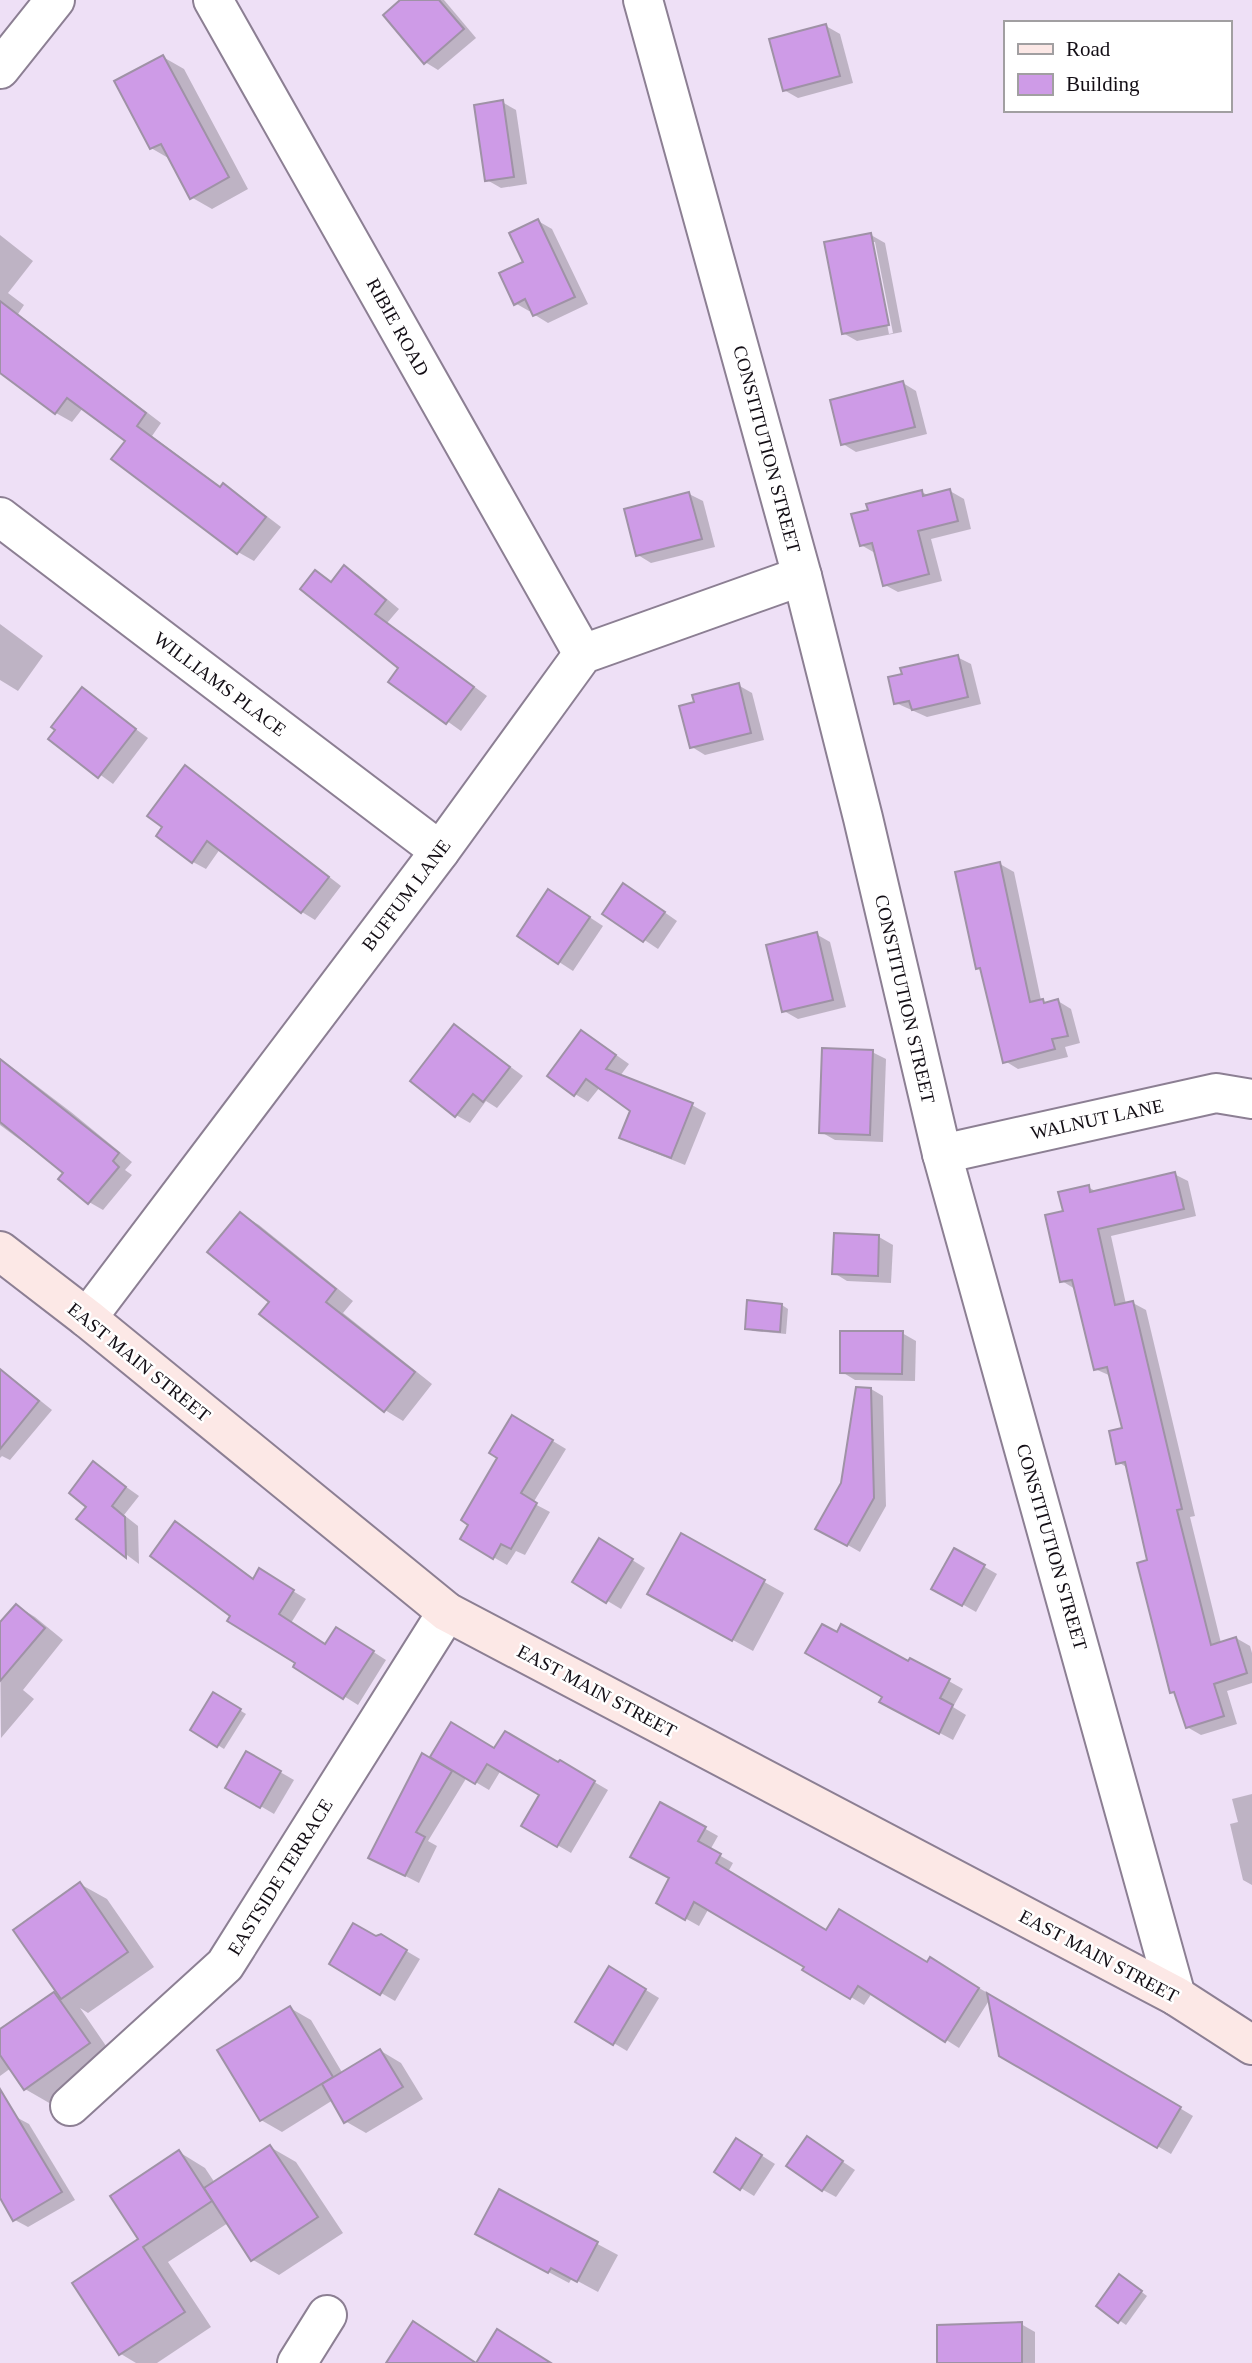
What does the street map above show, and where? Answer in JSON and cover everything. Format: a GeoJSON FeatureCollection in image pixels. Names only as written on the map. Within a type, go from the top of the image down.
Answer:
{"type":"FeatureCollection","features":[{"type":"Feature","properties":{"kind":"main road","name":"EAST MAIN STREET"},"geometry":{"type":"LineString","coordinates":[[0,1251],[87,1318],[447,1612],[1176,1996],[1252,2045]]}},
{"type":"Feature","properties":{"kind":"street"},"geometry":{"type":"LineString","coordinates":[[0,69],[55,0]]}},
{"type":"Feature","properties":{"kind":"street","name":"RIBIE ROAD"},"geometry":{"type":"LineString","coordinates":[[213,0],[583,654]]}},
{"type":"Feature","properties":{"kind":"street","name":"CONSTITUTION STREET"},"geometry":{"type":"LineString","coordinates":[[643,0],[802,576],[863,818],[942,1154],[1176,1996]]}},
{"type":"Feature","properties":{"kind":"street","name":"WILLIAMS PLACE"},"geometry":{"type":"LineString","coordinates":[[0,517],[440,851]]}},
{"type":"Feature","properties":{"kind":"street"},"geometry":{"type":"LineString","coordinates":[[583,654],[802,576]]}},
{"type":"Feature","properties":{"kind":"street","name":"BUFFUM LANE"},"geometry":{"type":"LineString","coordinates":[[87,1318],[440,851],[583,654]]}},
{"type":"Feature","properties":{"kind":"street","name":"WALNUT LANE"},"geometry":{"type":"LineString","coordinates":[[942,1154],[1216,1093],[1252,1099]]}},
{"type":"Feature","properties":{"kind":"street","name":"EASTSIDE TERRACE"},"geometry":{"type":"LineString","coordinates":[[70,2106],[225,1965],[447,1612]]}},
{"type":"Feature","properties":{"kind":"street"},"geometry":{"type":"LineString","coordinates":[[297,2363],[327,2315]]}},
{"type":"Feature","properties":{"kind":"building"},"geometry":{"type":"Polygon","coordinates":[[[400,0],[439,0],[464,29],[424,64],[383,15],[400,0]]]}},
{"type":"Feature","properties":{"kind":"building"},"geometry":{"type":"Polygon","coordinates":[[[826,24],[840,76],[783,91],[769,39],[826,24]]]}},
{"type":"Feature","properties":{"kind":"building"},"geometry":{"type":"Polygon","coordinates":[[[163,55],[229,177],[190,199],[161,144],[150,149],[114,81],[163,55]]]}},
{"type":"Feature","properties":{"kind":"building"},"geometry":{"type":"Polygon","coordinates":[[[503,100],[514,177],[485,181],[474,105],[503,100]]]}},
{"type":"Feature","properties":{"kind":"building"},"geometry":{"type":"Polygon","coordinates":[[[538,219],[575,297],[533,316],[525,299],[514,305],[499,273],[523,262],[509,233],[538,219]]]}},
{"type":"Feature","properties":{"kind":"building"},"geometry":{"type":"Polygon","coordinates":[[[871,233],[889,325],[842,334],[824,242],[871,233]]]}},
{"type":"Feature","properties":{"kind":"building"},"geometry":{"type":"Polygon","coordinates":[[[0,301],[146,413],[137,426],[220,487],[223,483],[266,517],[237,554],[111,459],[125,441],[67,398],[55,414],[0,373],[0,301]]]}},
{"type":"Feature","properties":{"kind":"building"},"geometry":{"type":"Polygon","coordinates":[[[903,381],[915,427],[841,445],[830,400],[903,381]]]}},
{"type":"Feature","properties":{"kind":"building"},"geometry":{"type":"Polygon","coordinates":[[[950,489],[958,521],[918,531],[929,574],[883,586],[872,543],[860,546],[851,514],[868,510],[866,504],[922,490],[923,496],[950,489]]]}},
{"type":"Feature","properties":{"kind":"building"},"geometry":{"type":"Polygon","coordinates":[[[689,492],[702,539],[636,556],[624,509],[689,492]]]}},
{"type":"Feature","properties":{"kind":"building"},"geometry":{"type":"Polygon","coordinates":[[[344,565],[386,600],[375,614],[474,687],[446,724],[388,682],[398,668],[300,589],[315,570],[331,582],[344,565]]]}},
{"type":"Feature","properties":{"kind":"building"},"geometry":{"type":"Polygon","coordinates":[[[958,655],[968,697],[912,710],[909,701],[894,704],[888,677],[902,674],[900,668],[958,655]]]}},
{"type":"Feature","properties":{"kind":"building"},"geometry":{"type":"Polygon","coordinates":[[[739,683],[751,733],[690,748],[679,706],[694,702],[692,695],[739,683]]]}},
{"type":"Feature","properties":{"kind":"building"},"geometry":{"type":"Polygon","coordinates":[[[82,687],[136,729],[98,778],[48,739],[55,730],[51,727],[82,687]]]}},
{"type":"Feature","properties":{"kind":"building"},"geometry":{"type":"Polygon","coordinates":[[[185,765],[329,877],[301,913],[207,841],[192,863],[156,836],[162,827],[147,816],[185,765]]]}},
{"type":"Feature","properties":{"kind":"building"},"geometry":{"type":"Polygon","coordinates":[[[1000,862],[1030,1002],[1043,999],[1044,1003],[1058,999],[1068,1036],[1052,1039],[1055,1049],[1003,1063],[980,968],[976,969],[955,872],[1000,862]]]}},
{"type":"Feature","properties":{"kind":"building"},"geometry":{"type":"Polygon","coordinates":[[[623,883],[665,912],[643,942],[602,914],[623,883]]]}},
{"type":"Feature","properties":{"kind":"building"},"geometry":{"type":"Polygon","coordinates":[[[548,889],[590,917],[558,964],[517,936],[548,889]]]}},
{"type":"Feature","properties":{"kind":"building"},"geometry":{"type":"Polygon","coordinates":[[[817,932],[833,1000],[782,1012],[766,945],[817,932]]]}},
{"type":"Feature","properties":{"kind":"building"},"geometry":{"type":"Polygon","coordinates":[[[454,1024],[510,1067],[483,1102],[473,1094],[455,1117],[410,1081],[454,1024]]]}},
{"type":"Feature","properties":{"kind":"building"},"geometry":{"type":"Polygon","coordinates":[[[581,1030],[616,1055],[606,1069],[693,1103],[671,1158],[619,1138],[630,1111],[586,1079],[574,1096],[547,1076],[581,1030]]]}},
{"type":"Feature","properties":{"kind":"building"},"geometry":{"type":"Polygon","coordinates":[[[822,1048],[873,1050],[870,1135],[819,1133],[822,1048]]]}},
{"type":"Feature","properties":{"kind":"building"},"geometry":{"type":"Polygon","coordinates":[[[0,1059],[119,1153],[113,1161],[119,1167],[88,1204],[58,1179],[63,1173],[0,1122],[0,1059]]]}},
{"type":"Feature","properties":{"kind":"building"},"geometry":{"type":"Polygon","coordinates":[[[1175,1172],[1184,1209],[1098,1229],[1115,1305],[1133,1301],[1182,1509],[1177,1510],[1211,1645],[1236,1637],[1247,1673],[1214,1684],[1224,1716],[1186,1728],[1174,1692],[1170,1693],[1137,1563],[1147,1560],[1125,1462],[1116,1464],[1109,1431],[1122,1428],[1107,1367],[1094,1370],[1072,1280],[1060,1282],[1045,1215],[1063,1211],[1058,1192],[1089,1185],[1090,1192],[1175,1172]]]}},
{"type":"Feature","properties":{"kind":"building"},"geometry":{"type":"Polygon","coordinates":[[[240,1212],[336,1289],[326,1302],[415,1372],[384,1412],[259,1314],[269,1302],[207,1252],[240,1212]]]}},
{"type":"Feature","properties":{"kind":"building"},"geometry":{"type":"Polygon","coordinates":[[[834,1233],[879,1235],[878,1276],[832,1274],[834,1233]]]}},
{"type":"Feature","properties":{"kind":"building"},"geometry":{"type":"Polygon","coordinates":[[[747,1300],[782,1304],[780,1332],[745,1329],[747,1300]]]}},
{"type":"Feature","properties":{"kind":"building"},"geometry":{"type":"Polygon","coordinates":[[[840,1331],[903,1331],[902,1374],[840,1373],[840,1331]]]}},
{"type":"Feature","properties":{"kind":"building"},"geometry":{"type":"Polygon","coordinates":[[[0,1369],[39,1401],[0,1449],[0,1369]]]}},
{"type":"Feature","properties":{"kind":"building"},"geometry":{"type":"Polygon","coordinates":[[[856,1387],[871,1388],[874,1498],[847,1546],[815,1529],[841,1483],[856,1387]]]}},
{"type":"Feature","properties":{"kind":"building"},"geometry":{"type":"Polygon","coordinates":[[[512,1415],[553,1440],[521,1493],[537,1503],[511,1549],[501,1544],[493,1559],[460,1539],[468,1525],[461,1520],[497,1458],[489,1453],[512,1415]]]}},
{"type":"Feature","properties":{"kind":"building"},"geometry":{"type":"Polygon","coordinates":[[[93,1461],[126,1487],[112,1506],[125,1517],[126,1558],[76,1519],[86,1507],[69,1493],[93,1461]]]}},
{"type":"Feature","properties":{"kind":"building"},"geometry":{"type":"Polygon","coordinates":[[[175,1521],[253,1579],[259,1568],[294,1590],[279,1614],[325,1644],[336,1627],[374,1651],[343,1699],[293,1667],[295,1663],[227,1621],[230,1616],[150,1556],[175,1521]]]}},
{"type":"Feature","properties":{"kind":"building"},"geometry":{"type":"Polygon","coordinates":[[[681,1533],[765,1580],[732,1641],[647,1594],[681,1533]]]}},
{"type":"Feature","properties":{"kind":"building"},"geometry":{"type":"Polygon","coordinates":[[[599,1538],[633,1559],[606,1603],[572,1582],[599,1538]]]}},
{"type":"Feature","properties":{"kind":"building"},"geometry":{"type":"Polygon","coordinates":[[[954,1548],[985,1565],[962,1606],[931,1589],[954,1548]]]}},
{"type":"Feature","properties":{"kind":"building"},"geometry":{"type":"Polygon","coordinates":[[[16,1604],[45,1628],[0,1681],[0,1622],[16,1604]]]}},
{"type":"Feature","properties":{"kind":"building"},"geometry":{"type":"Polygon","coordinates":[[[822,1624],[837,1632],[841,1624],[908,1661],[910,1658],[950,1679],[940,1698],[953,1705],[939,1734],[879,1702],[882,1697],[805,1653],[822,1624]]]}},
{"type":"Feature","properties":{"kind":"building"},"geometry":{"type":"Polygon","coordinates":[[[213,1692],[241,1709],[217,1747],[190,1730],[213,1692]]]}},
{"type":"Feature","properties":{"kind":"building"},"geometry":{"type":"Polygon","coordinates":[[[451,1722],[494,1748],[505,1731],[595,1781],[557,1847],[521,1826],[539,1795],[487,1764],[475,1784],[430,1757],[451,1722]]]}},
{"type":"Feature","properties":{"kind":"building"},"geometry":{"type":"Polygon","coordinates":[[[246,1751],[281,1771],[260,1808],[225,1788],[246,1751]]]}},
{"type":"Feature","properties":{"kind":"building"},"geometry":{"type":"Polygon","coordinates":[[[422,1753],[452,1771],[416,1832],[425,1837],[405,1876],[368,1858],[422,1753]]]}},
{"type":"Feature","properties":{"kind":"building"},"geometry":{"type":"Polygon","coordinates":[[[660,1802],[706,1827],[698,1841],[721,1854],[716,1863],[826,1930],[839,1909],[927,1962],[930,1957],[979,1988],[945,2042],[858,1986],[850,1999],[802,1970],[804,1967],[694,1902],[685,1920],[656,1903],[669,1878],[630,1857],[660,1802]]]}},
{"type":"Feature","properties":{"kind":"building"},"geometry":{"type":"Polygon","coordinates":[[[80,1882],[128,1952],[61,1999],[13,1930],[80,1882]]]}},
{"type":"Feature","properties":{"kind":"building"},"geometry":{"type":"Polygon","coordinates":[[[353,1923],[376,1936],[381,1934],[407,1950],[380,1995],[329,1964],[353,1923]]]}},
{"type":"Feature","properties":{"kind":"building"},"geometry":{"type":"Polygon","coordinates":[[[609,1966],[646,1989],[613,2045],[575,2022],[609,1966]]]}},
{"type":"Feature","properties":{"kind":"building"},"geometry":{"type":"Polygon","coordinates":[[[54,1992],[90,2043],[24,2090],[0,2055],[0,2029],[54,1992]]]}},
{"type":"Feature","properties":{"kind":"building"},"geometry":{"type":"Polygon","coordinates":[[[987,1993],[1181,2107],[1157,2148],[999,2056],[987,1993]]]}},
{"type":"Feature","properties":{"kind":"building"},"geometry":{"type":"Polygon","coordinates":[[[290,2006],[333,2077],[260,2121],[217,2050],[290,2006]]]}},
{"type":"Feature","properties":{"kind":"building"},"geometry":{"type":"Polygon","coordinates":[[[380,2049],[403,2087],[344,2123],[322,2084],[380,2049]]]}},
{"type":"Feature","properties":{"kind":"building"},"geometry":{"type":"Polygon","coordinates":[[[0,2089],[62,2192],[13,2221],[0,2198],[0,2089]]]}},
{"type":"Feature","properties":{"kind":"building"},"geometry":{"type":"Polygon","coordinates":[[[807,2136],[843,2161],[822,2191],[786,2166],[807,2136]]]}},
{"type":"Feature","properties":{"kind":"building"},"geometry":{"type":"Polygon","coordinates":[[[736,2138],[762,2155],[740,2190],[714,2172],[736,2138]]]}},
{"type":"Feature","properties":{"kind":"building"},"geometry":{"type":"Polygon","coordinates":[[[270,2145],[318,2217],[251,2261],[204,2188],[270,2145]]]}},
{"type":"Feature","properties":{"kind":"building"},"geometry":{"type":"Polygon","coordinates":[[[179,2150],[212,2201],[143,2247],[185,2312],[119,2355],[72,2283],[138,2239],[110,2196],[179,2150]]]}},
{"type":"Feature","properties":{"kind":"building"},"geometry":{"type":"Polygon","coordinates":[[[499,2189],[598,2242],[577,2282],[551,2268],[548,2273],[475,2234],[499,2189]]]}},
{"type":"Feature","properties":{"kind":"building"},"geometry":{"type":"Polygon","coordinates":[[[1119,2274],[1142,2291],[1118,2323],[1096,2306],[1119,2274]]]}},
{"type":"Feature","properties":{"kind":"building"},"geometry":{"type":"Polygon","coordinates":[[[413,2321],[476,2363],[386,2363],[413,2321]]]}},
{"type":"Feature","properties":{"kind":"building"},"geometry":{"type":"Polygon","coordinates":[[[1022,2322],[1022,2363],[937,2363],[937,2325],[1022,2322]]]}},
{"type":"Feature","properties":{"kind":"building"},"geometry":{"type":"Polygon","coordinates":[[[497,2329],[551,2363],[476,2363],[497,2329]]]}}]}
